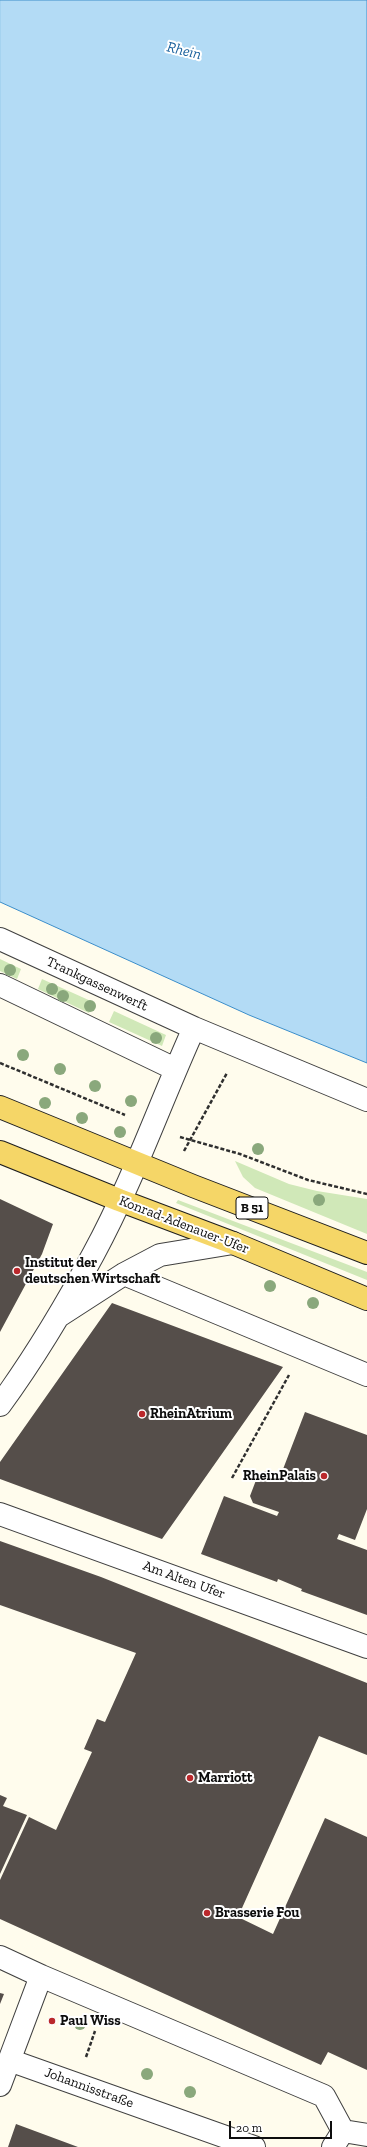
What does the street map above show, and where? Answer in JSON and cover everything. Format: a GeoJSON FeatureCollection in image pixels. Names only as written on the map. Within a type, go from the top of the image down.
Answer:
{"type":"FeatureCollection","features":[{"type":"Feature","properties":{"kind":"main road","name":"B 51"},"geometry":{"type":"LineString","coordinates":[[0,1107],[367,1253]]}},
{"type":"Feature","properties":{"kind":"main road","name":"Konrad-Adenauer-Ufer"},"geometry":{"type":"LineString","coordinates":[[0,1152],[119,1200],[233,1243],[367,1299]]}},
{"type":"Feature","properties":{"kind":"street","name":"Trankgassenwerft"},"geometry":{"type":"LineString","coordinates":[[0,939],[194,1028],[367,1100]]}},
{"type":"Feature","properties":{"kind":"street"},"geometry":{"type":"LineString","coordinates":[[0,985],[175,1070]]}},
{"type":"Feature","properties":{"kind":"street"},"geometry":{"type":"LineString","coordinates":[[0,1405],[19,1379],[57,1318],[94,1253],[137,1162],[194,1028]]}},
{"type":"Feature","properties":{"kind":"street"},"geometry":{"type":"LineString","coordinates":[[57,1318],[124,1274],[160,1255],[233,1243]]}},
{"type":"Feature","properties":{"kind":"street"},"geometry":{"type":"LineString","coordinates":[[124,1274],[367,1375]]}},
{"type":"Feature","properties":{"kind":"street","name":"Am Alten Ufer"},"geometry":{"type":"LineString","coordinates":[[0,1514],[367,1647]]}},
{"type":"Feature","properties":{"kind":"street"},"geometry":{"type":"LineString","coordinates":[[0,1957],[41,1976],[324,2096],[338,2139],[367,2135]]}},
{"type":"Feature","properties":{"kind":"street"},"geometry":{"type":"LineString","coordinates":[[0,2085],[41,1976]]}},
{"type":"Feature","properties":{"kind":"street","name":"Johannisstraße"},"geometry":{"type":"LineString","coordinates":[[9,2060],[254,2147]]}},
{"type":"Feature","properties":{"kind":"path"},"geometry":{"type":"LineString","coordinates":[[171,1176],[240,1048]]}},
{"type":"Feature","properties":{"kind":"path"},"geometry":{"type":"LineString","coordinates":[[0,1063],[152,1126],[191,1140],[240,1154],[308,1180],[367,1194]]}},
{"type":"Feature","properties":{"kind":"path"},"geometry":{"type":"LineString","coordinates":[[232,1478],[289,1374]]}},
{"type":"Feature","properties":{"kind":"path"},"geometry":{"type":"LineString","coordinates":[[76,2084],[105,2003]]}},
{"type":"Feature","properties":{"kind":"green space"},"geometry":{"type":"Polygon","coordinates":[[[0,959],[21,969],[17,979],[0,971],[0,959]]]}},
{"type":"Feature","properties":{"kind":"green space"},"geometry":{"type":"Polygon","coordinates":[[[42,979],[93,1002],[89,1013],[38,989],[42,979]]]}},
{"type":"Feature","properties":{"kind":"green space"},"geometry":{"type":"Polygon","coordinates":[[[114,1011],[166,1035],[162,1046],[109,1022],[114,1011]]]}},
{"type":"Feature","properties":{"kind":"green space"},"geometry":{"type":"Polygon","coordinates":[[[235,1161],[289,1184],[317,1191],[367,1199],[367,1234],[255,1188],[243,1177],[235,1161]]]}},
{"type":"Feature","properties":{"kind":"green space"},"geometry":{"type":"Polygon","coordinates":[[[178,1200],[367,1272],[367,1280],[176,1203],[178,1200]]]}},
{"type":"Feature","properties":{"kind":"water","name":"Rhein"},"geometry":{"type":"Polygon","coordinates":[[[0,0],[367,0],[367,1063],[249,1015],[0,902],[0,0]]]}},
{"type":"Feature","properties":{"kind":"building","name":"Institut der deutschen Wirtschaft"},"geometry":{"type":"Polygon","coordinates":[[[0,1199],[53,1224],[42,1254],[0,1332],[0,1199]]]}},
{"type":"Feature","properties":{"kind":"building","name":"RheinAtrium"},"geometry":{"type":"Polygon","coordinates":[[[112,1303],[283,1367],[162,1539],[0,1479],[0,1462],[112,1303]]]}},
{"type":"Feature","properties":{"kind":"building"},"geometry":{"type":"Polygon","coordinates":[[[305,1412],[367,1435],[367,1509],[355,1540],[339,1534],[337,1539],[367,1550],[367,1615],[301,1591],[302,1589],[278,1579],[277,1582],[201,1554],[224,1496],[277,1516],[279,1512],[253,1503],[250,1496],[258,1475],[265,1471],[280,1477],[305,1412]]]}},
{"type":"Feature","properties":{"kind":"building","name":"Marriott"},"geometry":{"type":"Polygon","coordinates":[[[0,1541],[101,1577],[367,1683],[367,1755],[319,1736],[238,1917],[273,1934],[325,1818],[367,1837],[367,2070],[328,2052],[321,2065],[0,1919],[0,1880],[29,1817],[56,1830],[92,1752],[84,1749],[97,1719],[105,1722],[136,1653],[0,1605],[0,1541]]]}},
{"type":"Feature","properties":{"kind":"building"},"geometry":{"type":"Polygon","coordinates":[[[0,1795],[7,1798],[3,1806],[27,1815],[0,1874],[0,1795]]]}},
{"type":"Feature","properties":{"kind":"building"},"geometry":{"type":"Polygon","coordinates":[[[0,1993],[4,1994],[0,2004],[0,1993]]]}},
{"type":"Feature","properties":{"kind":"building"},"geometry":{"type":"Polygon","coordinates":[[[16,2124],[78,2147],[8,2147],[16,2124]]]}},
{"type":"Feature","properties":{"kind":"place","name":"Institut der deutschen Wirtschaft"},"geometry":{"type":"Point","coordinates":[17,1271]}},
{"type":"Feature","properties":{"kind":"place","name":"RheinAtrium"},"geometry":{"type":"Point","coordinates":[142,1414]}},
{"type":"Feature","properties":{"kind":"place","name":"RheinPalais"},"geometry":{"type":"Point","coordinates":[324,1476]}},
{"type":"Feature","properties":{"kind":"place","name":"Marriott"},"geometry":{"type":"Point","coordinates":[190,1778]}},
{"type":"Feature","properties":{"kind":"place","name":"Brasserie Fou"},"geometry":{"type":"Point","coordinates":[207,1913]}},
{"type":"Feature","properties":{"kind":"place","name":"Paul Wiss"},"geometry":{"type":"Point","coordinates":[52,2021]}}]}
